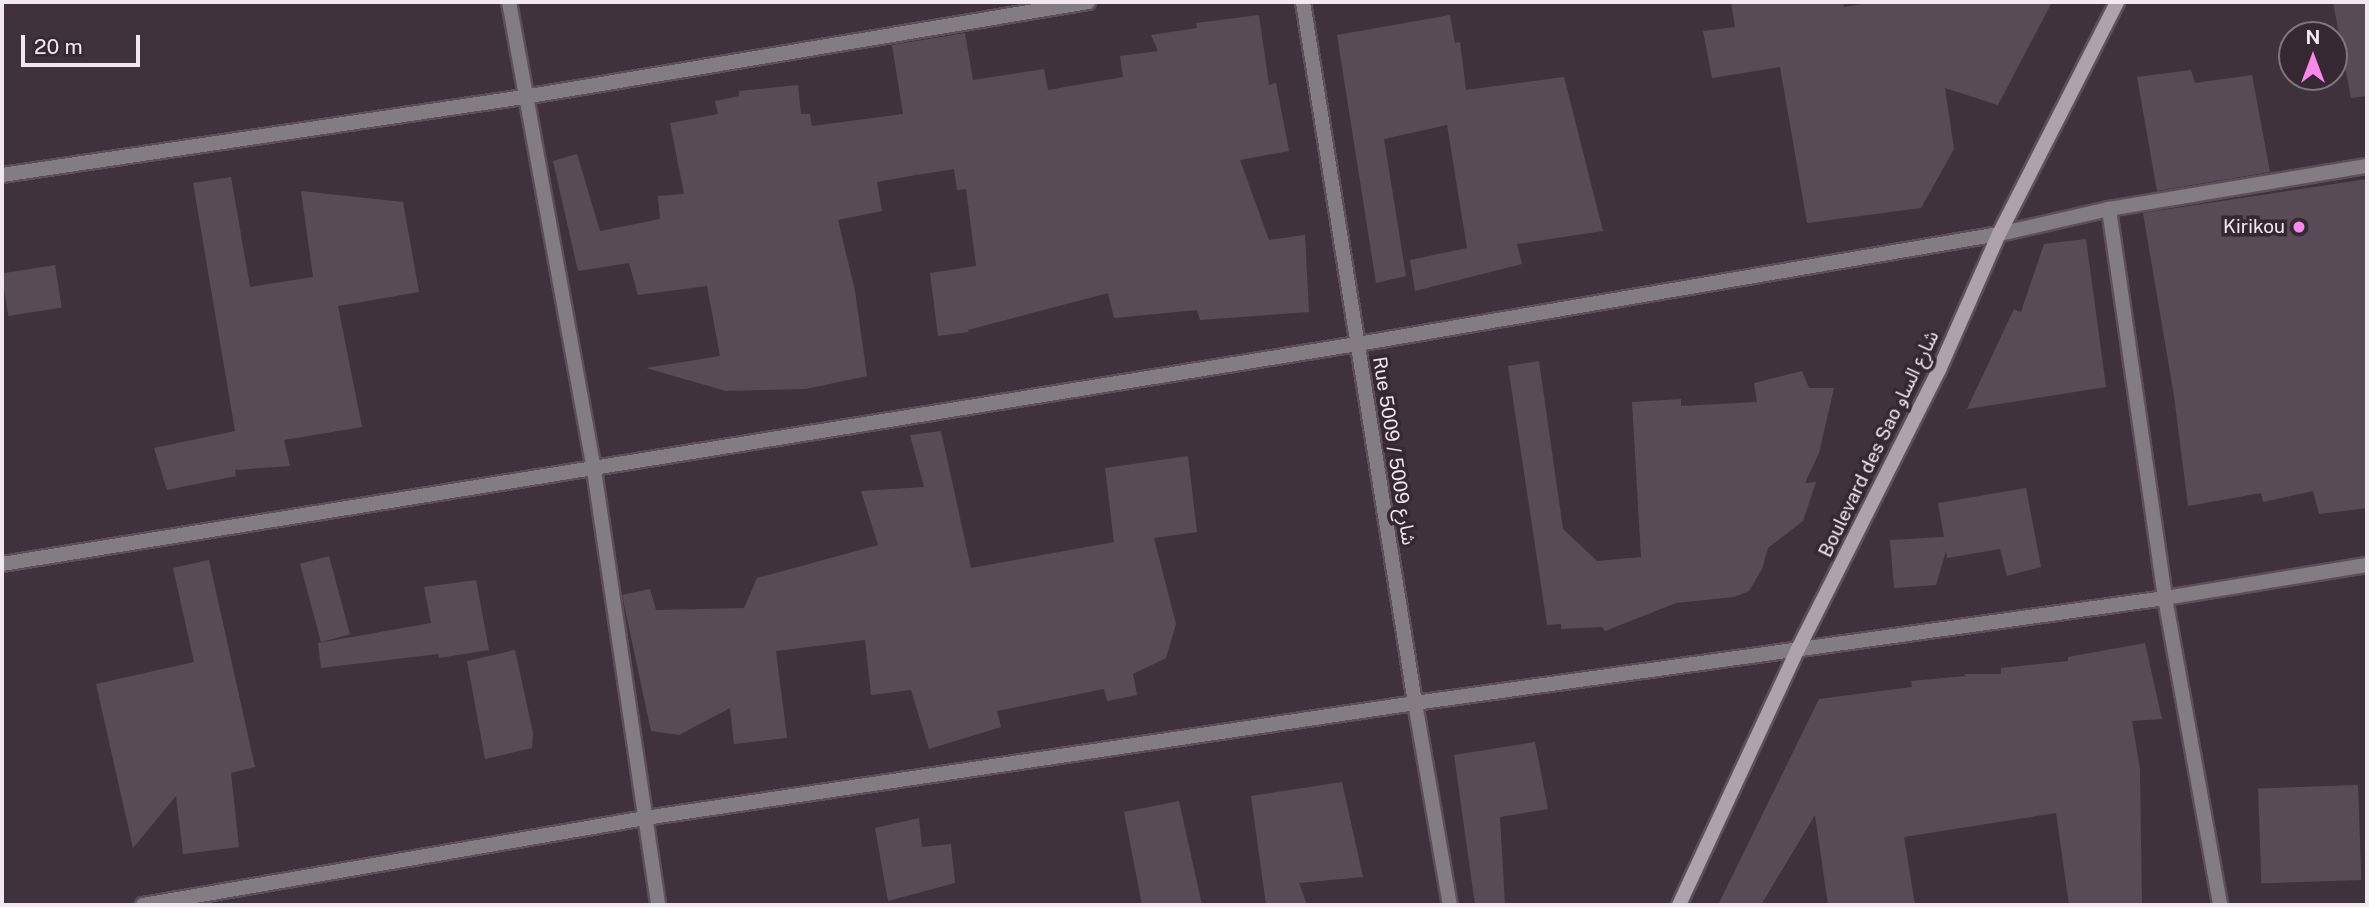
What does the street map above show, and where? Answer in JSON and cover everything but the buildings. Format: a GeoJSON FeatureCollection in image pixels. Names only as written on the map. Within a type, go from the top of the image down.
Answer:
{"type":"FeatureCollection","features":[{"type":"Feature","properties":{"kind":"street"},"geometry":{"type":"LineString","coordinates":[[509,2],[524,97],[594,470],[658,905]]}},
{"type":"Feature","properties":{"kind":"street"},"geometry":{"type":"LineString","coordinates":[[2,176],[524,97],[1088,2]]}},
{"type":"Feature","properties":{"kind":"street","name":"Rue 5009 / شارع 5009"},"geometry":{"type":"LineString","coordinates":[[1303,2],[1450,905]]}},
{"type":"Feature","properties":{"kind":"street","name":"Boulevard des Sao شارع الساو"},"geometry":{"type":"LineString","coordinates":[[1679,905],[1798,649],[1939,370],[1999,234],[2117,2]]}},
{"type":"Feature","properties":{"kind":"street"},"geometry":{"type":"LineString","coordinates":[[2,564],[1358,344],[1999,234],[2109,209],[2367,166]]}},
{"type":"Feature","properties":{"kind":"street"},"geometry":{"type":"LineString","coordinates":[[2109,209],[2165,598],[2220,905]]}},
{"type":"Feature","properties":{"kind":"street"},"geometry":{"type":"LineString","coordinates":[[144,905],[645,818],[1415,703],[2165,598],[2367,565]]}},
{"type":"Feature","properties":{"kind":"place","name":"Kirikou"},"geometry":{"type":"Point","coordinates":[2299,227]}}]}
